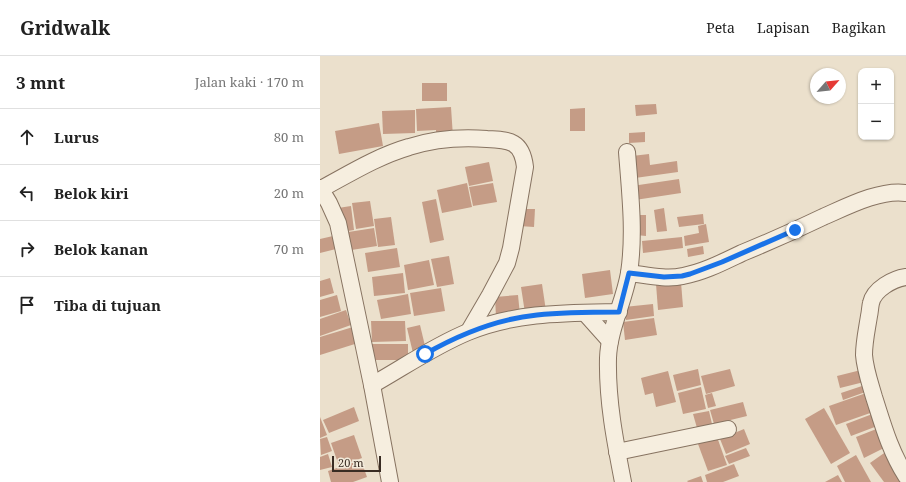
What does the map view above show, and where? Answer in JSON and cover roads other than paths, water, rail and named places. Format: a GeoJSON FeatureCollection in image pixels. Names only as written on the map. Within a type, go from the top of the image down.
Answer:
{"type":"FeatureCollection","features":[{"type":"Feature","properties":{"kind":"street"},"geometry":{"type":"LineString","coordinates":[[390,482],[372,385],[338,223],[329,203],[320,189],[392,153],[429,142],[448,139],[475,138],[506,140],[517,146],[522,154],[525,167],[511,248],[506,263],[490,295],[469,332]]}},
{"type":"Feature","properties":{"kind":"street"},"geometry":{"type":"LineString","coordinates":[[623,482],[617,452],[608,386],[608,357],[610,341],[629,273],[632,225],[627,152]]}},
{"type":"Feature","properties":{"kind":"street"},"geometry":{"type":"LineString","coordinates":[[629,273],[664,277],[690,274],[722,262],[839,210],[868,199],[883,194],[901,192],[906,193]]}},
{"type":"Feature","properties":{"kind":"street"},"geometry":{"type":"LineString","coordinates":[[906,277],[892,281],[882,288],[873,298],[866,331],[864,355],[867,373],[884,430],[893,453],[906,476]]}},
{"type":"Feature","properties":{"kind":"street"},"geometry":{"type":"LineString","coordinates":[[372,385],[444,343],[488,325],[535,315],[619,312]]}},
{"type":"Feature","properties":{"kind":"street"},"geometry":{"type":"LineString","coordinates":[[585,313],[610,341]]}},
{"type":"Feature","properties":{"kind":"street"},"geometry":{"type":"LineString","coordinates":[[617,452],[728,429]]}}]}
